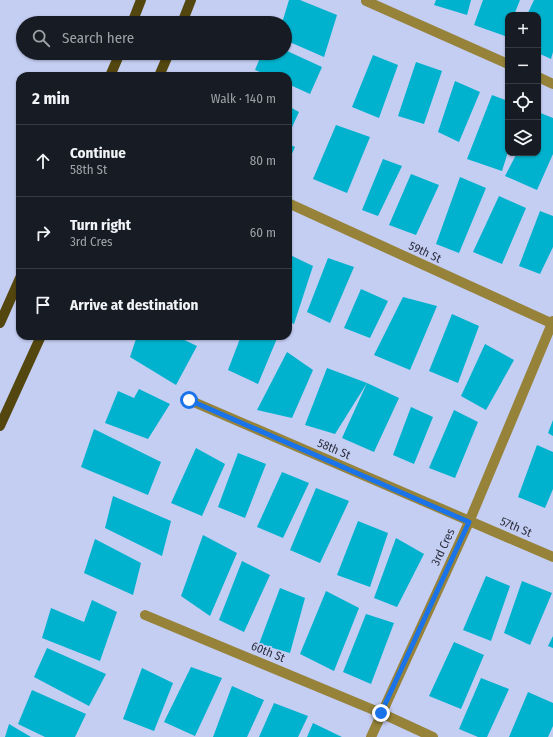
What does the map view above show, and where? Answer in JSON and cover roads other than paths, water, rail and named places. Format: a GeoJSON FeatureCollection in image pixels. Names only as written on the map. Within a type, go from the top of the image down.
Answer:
{"type":"FeatureCollection","features":[{"type":"Feature","properties":{"kind":"main road"},"geometry":{"type":"LineString","coordinates":[[135,16],[141,0]]}},
{"type":"Feature","properties":{"kind":"main road"},"geometry":{"type":"LineString","coordinates":[[185,16],[191,0]]}},
{"type":"Feature","properties":{"kind":"main road"},"geometry":{"type":"LineString","coordinates":[[112,72],[117,60]]}},
{"type":"Feature","properties":{"kind":"main road"},"geometry":{"type":"LineString","coordinates":[[161,72],[166,60]]}},
{"type":"Feature","properties":{"kind":"main road"},"geometry":{"type":"LineString","coordinates":[[0,323],[16,287]]}},
{"type":"Feature","properties":{"kind":"main road"},"geometry":{"type":"LineString","coordinates":[[0,426],[39,340]]}},
{"type":"Feature","properties":{"kind":"street"},"geometry":{"type":"LineString","coordinates":[[366,1],[505,63]]}},
{"type":"Feature","properties":{"kind":"street"},"geometry":{"type":"LineString","coordinates":[[541,78],[553,84]]}},
{"type":"Feature","properties":{"kind":"street","name":"59th St"},"geometry":{"type":"LineString","coordinates":[[292,205],[553,323]]}},
{"type":"Feature","properties":{"kind":"street","name":"3rd Cres"},"geometry":{"type":"LineString","coordinates":[[371,737],[469,522],[553,323]]}},
{"type":"Feature","properties":{"kind":"street","name":"58th St"},"geometry":{"type":"LineString","coordinates":[[189,400],[469,522]]}},
{"type":"Feature","properties":{"kind":"street","name":"57th St"},"geometry":{"type":"LineString","coordinates":[[469,522],[553,557]]}},
{"type":"Feature","properties":{"kind":"street","name":"60th St"},"geometry":{"type":"LineString","coordinates":[[144,615],[381,713],[433,737]]}}]}
